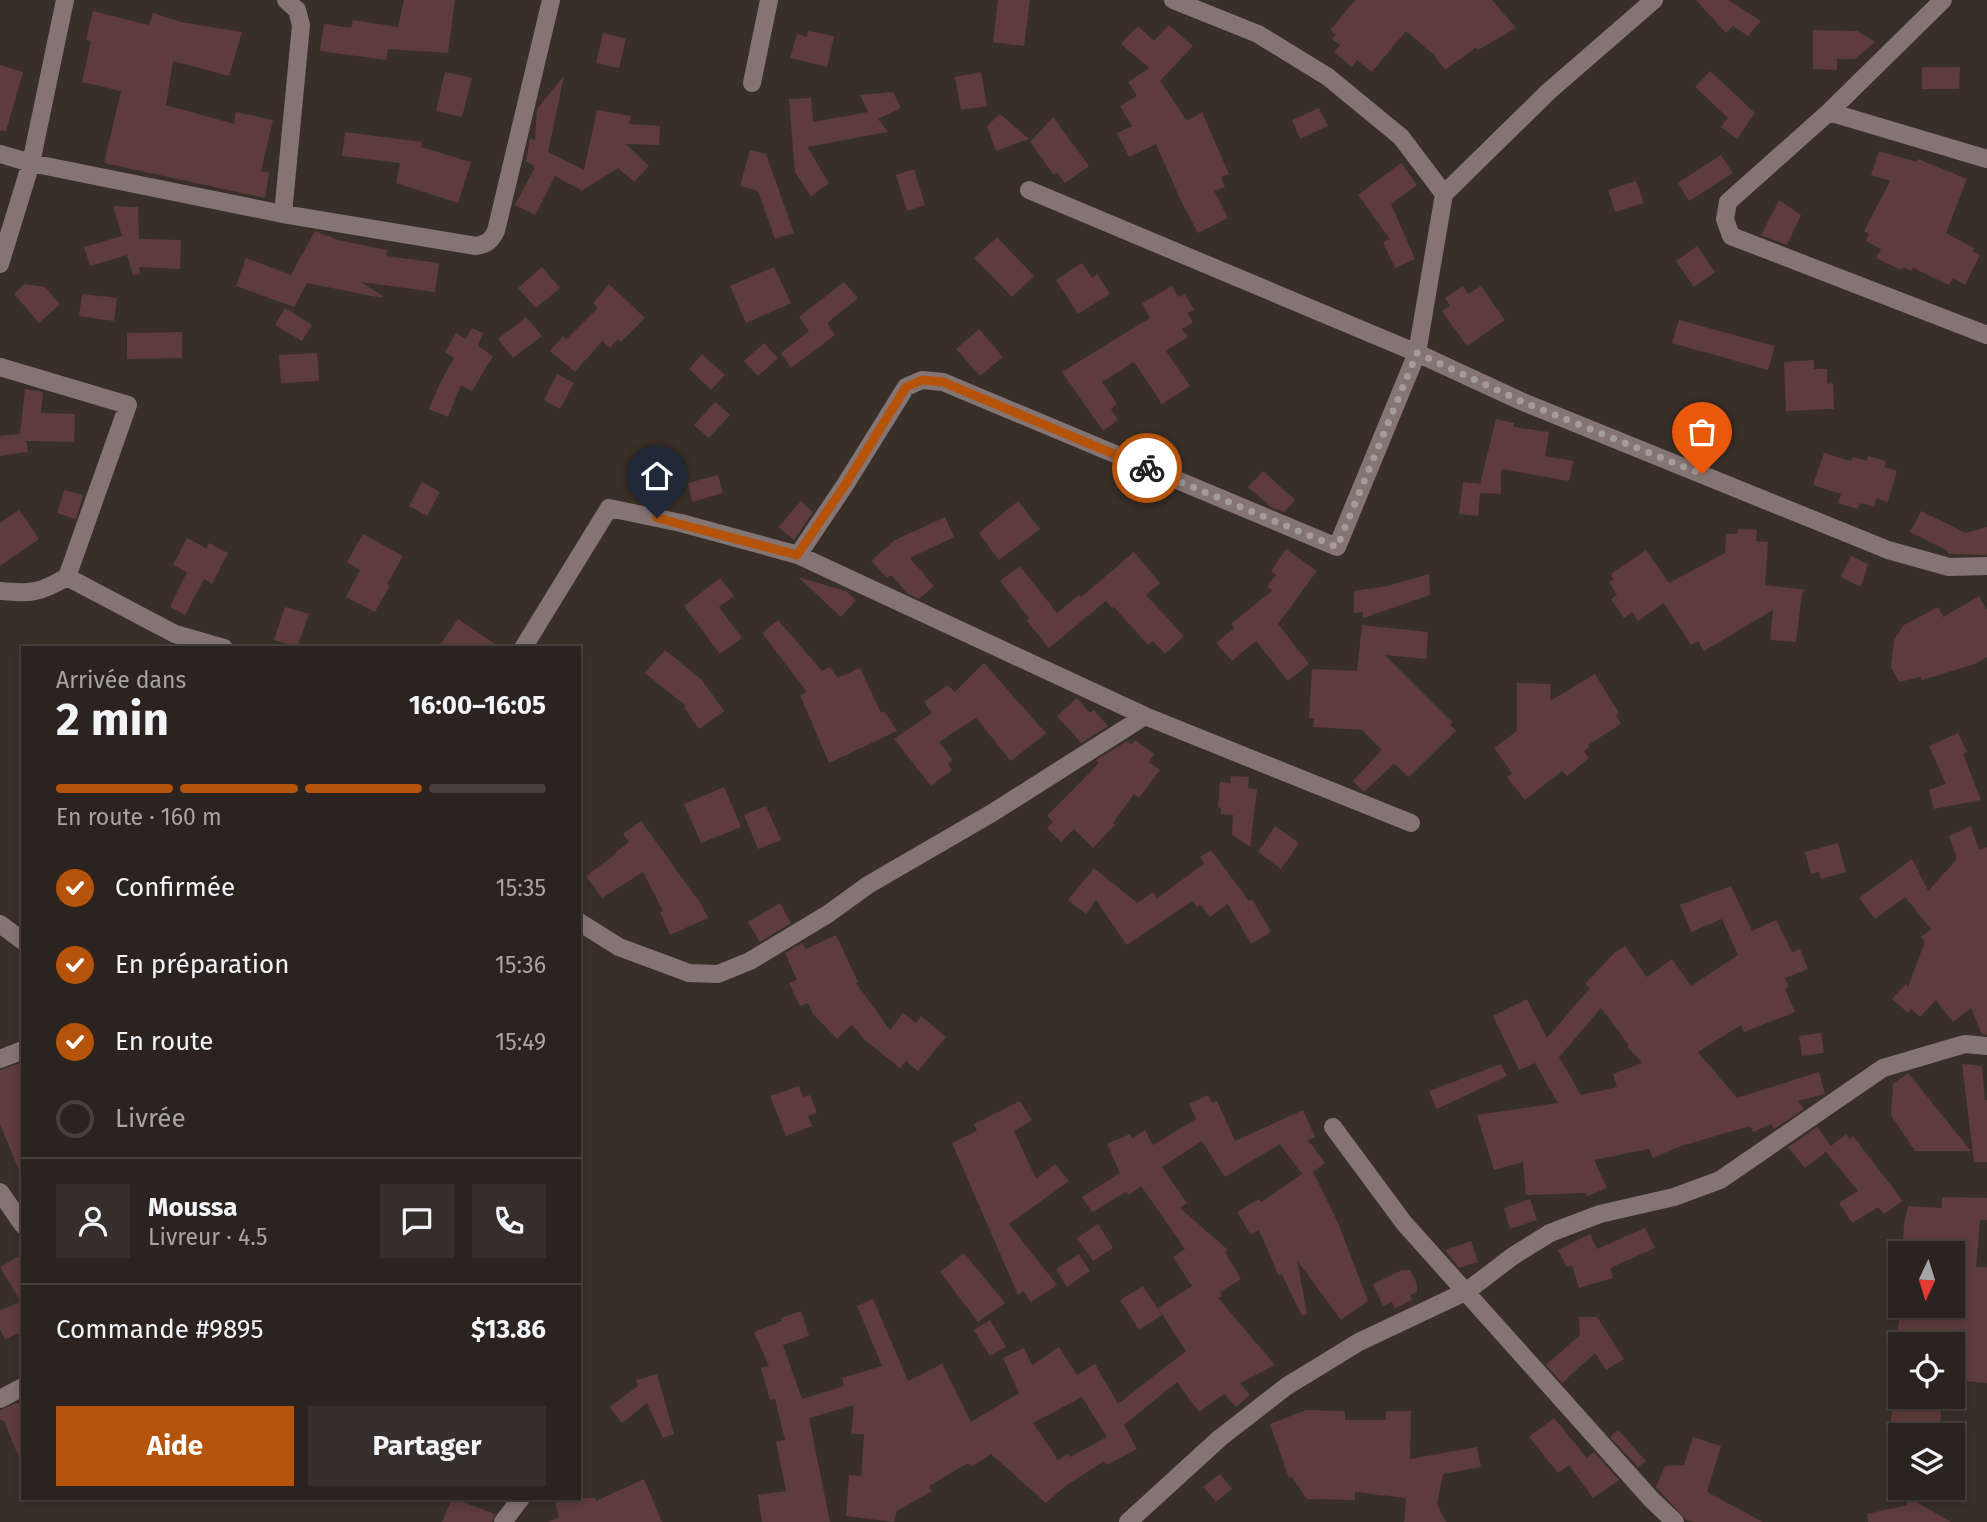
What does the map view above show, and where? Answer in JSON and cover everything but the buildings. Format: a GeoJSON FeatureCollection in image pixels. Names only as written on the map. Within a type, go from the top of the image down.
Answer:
{"type":"FeatureCollection","features":[{"type":"Feature","properties":{"kind":"street"},"geometry":{"type":"LineString","coordinates":[[0,264],[31,163],[65,0]]}},
{"type":"Feature","properties":{"kind":"street"},"geometry":{"type":"LineString","coordinates":[[283,214],[301,24],[297,10],[286,0]]}},
{"type":"Feature","properties":{"kind":"street"},"geometry":{"type":"LineString","coordinates":[[0,154],[31,163],[283,214],[476,246],[486,244],[496,231],[551,0]]}},
{"type":"Feature","properties":{"kind":"street"},"geometry":{"type":"LineString","coordinates":[[752,83],[769,0]]}},
{"type":"Feature","properties":{"kind":"street"},"geometry":{"type":"LineString","coordinates":[[1173,0],[1258,34],[1328,77],[1401,137],[1444,194]]}},
{"type":"Feature","properties":{"kind":"street"},"geometry":{"type":"LineString","coordinates":[[797,555],[845,485],[906,387],[922,380],[943,382],[1337,547],[1417,353],[1444,194],[1548,92],[1654,0]]}},
{"type":"Feature","properties":{"kind":"street"},"geometry":{"type":"LineString","coordinates":[[1944,0],[1829,112],[1728,202],[1725,219],[1731,236],[1987,335]]}},
{"type":"Feature","properties":{"kind":"street"},"geometry":{"type":"LineString","coordinates":[[1829,112],[1987,159]]}},
{"type":"Feature","properties":{"kind":"street"},"geometry":{"type":"LineString","coordinates":[[1029,190],[1417,353],[1523,402],[1888,550],[1949,566],[1987,566]]}},
{"type":"Feature","properties":{"kind":"street"},"geometry":{"type":"LineString","coordinates":[[0,367],[128,405],[67,577],[43,591],[27,594],[0,591]]}},
{"type":"Feature","properties":{"kind":"street"},"geometry":{"type":"LineString","coordinates":[[524,646],[609,508],[692,526],[797,555],[1145,716],[1411,823]]}},
{"type":"Feature","properties":{"kind":"street"},"geometry":{"type":"LineString","coordinates":[[67,577],[175,634],[217,646]]}},
{"type":"Feature","properties":{"kind":"street"},"geometry":{"type":"LineString","coordinates":[[581,923],[631,952],[688,973],[718,974],[750,961],[1145,716]]}},
{"type":"Feature","properties":{"kind":"street"},"geometry":{"type":"LineString","coordinates":[[0,924],[21,940]]}},
{"type":"Feature","properties":{"kind":"street"},"geometry":{"type":"LineString","coordinates":[[1128,1522],[1220,1438],[1287,1387],[1359,1342],[1467,1291],[1513,1256],[1550,1233],[1600,1214],[1674,1197],[1720,1180],[1883,1068],[1965,1044],[1987,1046]]}},
{"type":"Feature","properties":{"kind":"street"},"geometry":{"type":"LineString","coordinates":[[0,1059],[21,1051]]}},
{"type":"Feature","properties":{"kind":"street"},"geometry":{"type":"LineString","coordinates":[[1333,1127],[1405,1223],[1651,1499],[1675,1522]]}},
{"type":"Feature","properties":{"kind":"street"},"geometry":{"type":"LineString","coordinates":[[0,1192],[21,1222]]}},
{"type":"Feature","properties":{"kind":"street"},"geometry":{"type":"LineString","coordinates":[[0,1399],[21,1388]]}},
{"type":"Feature","properties":{"kind":"street"},"geometry":{"type":"LineString","coordinates":[[503,1522],[520,1500]]}},
{"type":"Feature","properties":{"kind":"way so far"},"geometry":{"type":"LineString","coordinates":[[1147,468],[1337,547],[1417,353],[1523,402],[1702,474]]}},
{"type":"Feature","properties":{"kind":"route"},"geometry":{"type":"LineString","coordinates":[[657,518],[797,555],[845,485],[906,387],[922,380],[943,382],[1147,468]]}}]}
